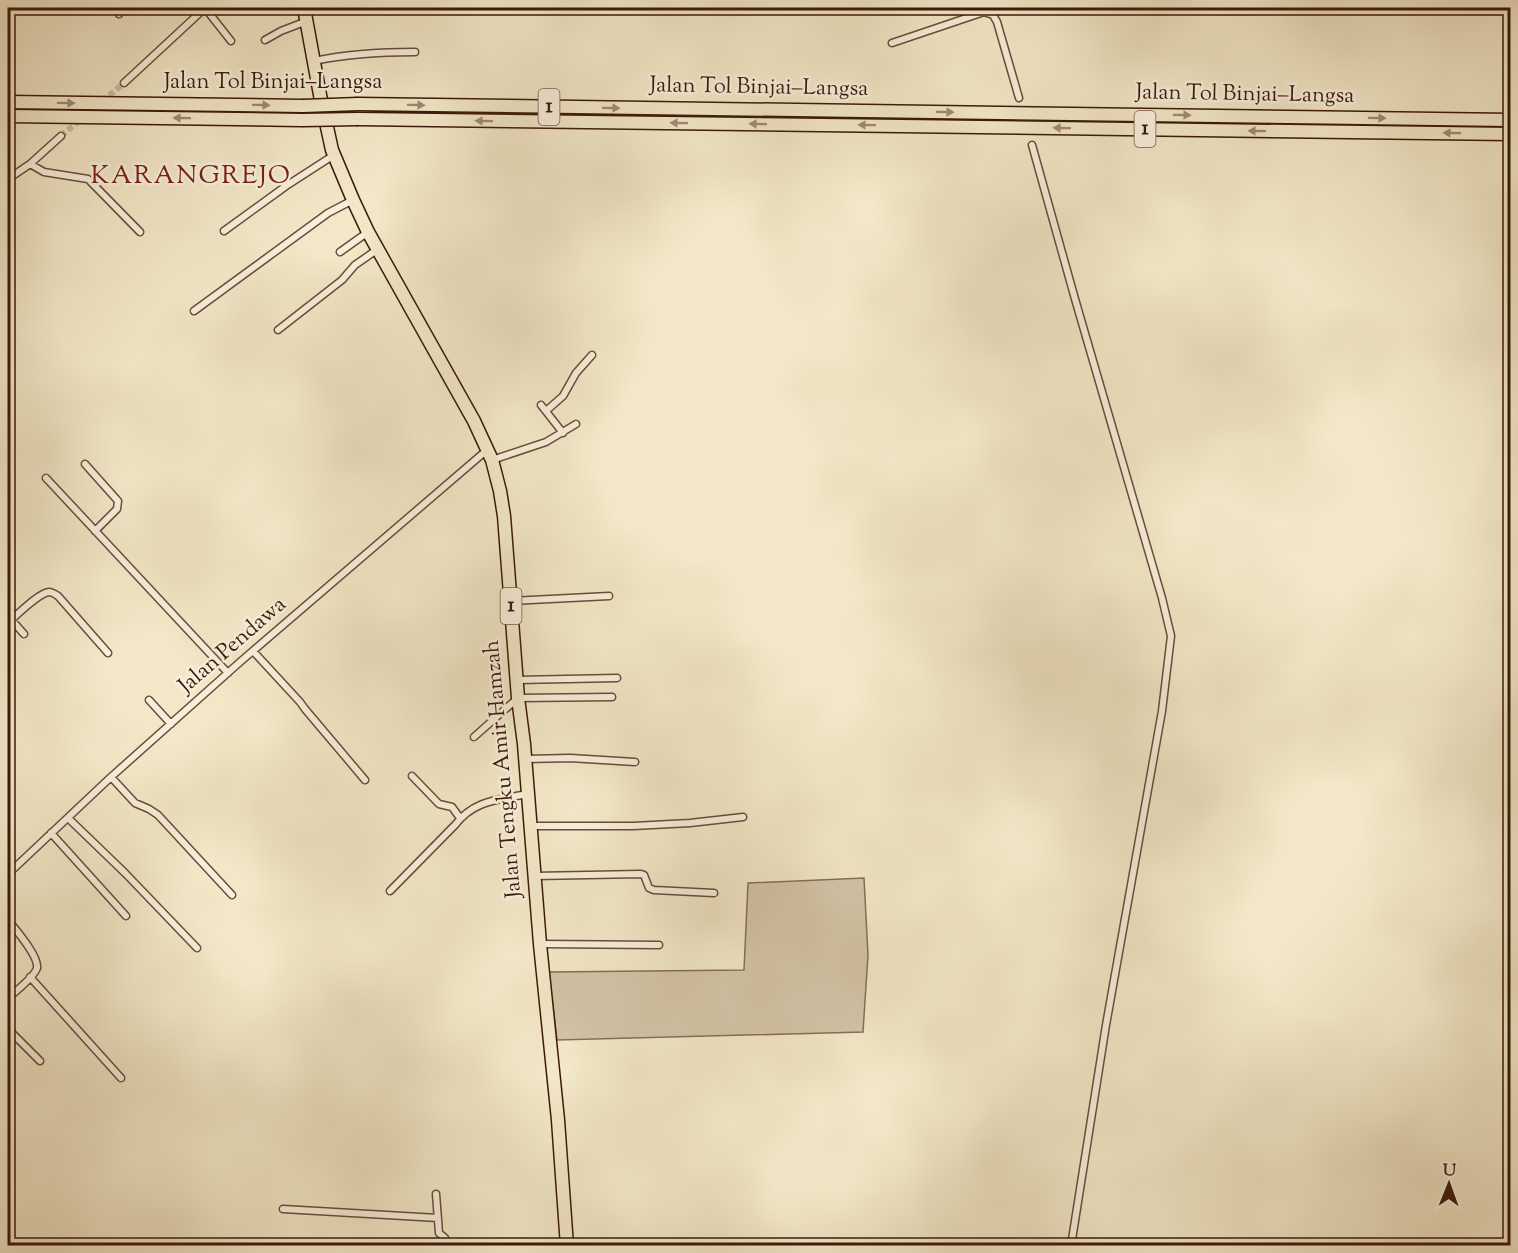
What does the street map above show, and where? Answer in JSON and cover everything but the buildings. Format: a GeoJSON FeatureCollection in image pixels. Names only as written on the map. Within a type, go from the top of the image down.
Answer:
{"type":"FeatureCollection","features":[{"type":"Feature","properties":{"kind":"highway","name":"Jalan Tengku Amir Hamzah"},"geometry":{"type":"LineString","coordinates":[[304,8],[334,155],[352,200],[474,421],[490,455],[502,502],[540,944],[557,1110],[567,1245]]}},
{"type":"Feature","properties":{"kind":"highway","name":"Jalan Tol Binjai–Langsa"},"geometry":{"type":"LineString","coordinates":[[8,102],[303,106],[358,104],[1510,120]]}},
{"type":"Feature","properties":{"kind":"highway","name":"Jalan Tol Binjai–Langsa"},"geometry":{"type":"LineString","coordinates":[[8,116],[1510,134]]}},
{"type":"Feature","properties":{"kind":"street"},"geometry":{"type":"LineString","coordinates":[[124,83],[202,8],[231,41]]}},
{"type":"Feature","properties":{"kind":"street"},"geometry":{"type":"LineString","coordinates":[[892,43],[984,12],[993,15],[1019,98]]}},
{"type":"Feature","properties":{"kind":"street"},"geometry":{"type":"LineString","coordinates":[[264,40],[307,21]]}},
{"type":"Feature","properties":{"kind":"street"},"geometry":{"type":"LineString","coordinates":[[313,61],[367,53],[415,52]]}},
{"type":"Feature","properties":{"kind":"street"},"geometry":{"type":"LineString","coordinates":[[8,179],[30,164],[61,136]]}},
{"type":"Feature","properties":{"kind":"street"},"geometry":{"type":"LineString","coordinates":[[1032,145],[1171,636],[1162,711],[1106,1025],[1071,1245]]}},
{"type":"Feature","properties":{"kind":"street"},"geometry":{"type":"LineString","coordinates":[[224,231],[334,155]]}},
{"type":"Feature","properties":{"kind":"street"},"geometry":{"type":"LineString","coordinates":[[30,164],[44,171],[88,179],[140,232]]}},
{"type":"Feature","properties":{"kind":"street"},"geometry":{"type":"LineString","coordinates":[[194,311],[328,213],[352,200]]}},
{"type":"Feature","properties":{"kind":"street"},"geometry":{"type":"LineString","coordinates":[[340,252],[368,232]]}},
{"type":"Feature","properties":{"kind":"street"},"geometry":{"type":"LineString","coordinates":[[278,330],[342,280],[355,266],[378,248]]}},
{"type":"Feature","properties":{"kind":"street"},"geometry":{"type":"LineString","coordinates":[[546,411],[563,396],[576,373],[592,355]]}},
{"type":"Feature","properties":{"kind":"street"},"geometry":{"type":"LineString","coordinates":[[541,405],[563,432]]}},
{"type":"Feature","properties":{"kind":"street"},"geometry":{"type":"LineString","coordinates":[[490,455],[538,446],[576,424]]}},
{"type":"Feature","properties":{"kind":"street","name":"Jalan Pendawa"},"geometry":{"type":"LineString","coordinates":[[8,874],[111,777],[253,651],[490,455]]}},
{"type":"Feature","properties":{"kind":"street"},"geometry":{"type":"LineString","coordinates":[[85,464],[118,501],[117,509],[95,531]]}},
{"type":"Feature","properties":{"kind":"street"},"geometry":{"type":"LineString","coordinates":[[46,478],[228,673]]}},
{"type":"Feature","properties":{"kind":"street"},"geometry":{"type":"LineString","coordinates":[[24,634],[9,618],[38,597],[48,592],[53,593],[108,653]]}},
{"type":"Feature","properties":{"kind":"street"},"geometry":{"type":"LineString","coordinates":[[511,601],[609,596]]}},
{"type":"Feature","properties":{"kind":"street"},"geometry":{"type":"LineString","coordinates":[[253,651],[300,702],[365,780]]}},
{"type":"Feature","properties":{"kind":"street"},"geometry":{"type":"LineString","coordinates":[[517,680],[617,678]]}},
{"type":"Feature","properties":{"kind":"street"},"geometry":{"type":"LineString","coordinates":[[474,737],[518,698],[612,697]]}},
{"type":"Feature","properties":{"kind":"street"},"geometry":{"type":"LineString","coordinates":[[150,700],[171,724]]}},
{"type":"Feature","properties":{"kind":"street"},"geometry":{"type":"LineString","coordinates":[[525,759],[570,758],[635,762]]}},
{"type":"Feature","properties":{"kind":"street"},"geometry":{"type":"LineString","coordinates":[[412,776],[440,804],[452,807],[460,818]]}},
{"type":"Feature","properties":{"kind":"street"},"geometry":{"type":"LineString","coordinates":[[111,777],[135,803],[158,815],[232,895]]}},
{"type":"Feature","properties":{"kind":"street"},"geometry":{"type":"LineString","coordinates":[[390,891],[460,818],[478,805],[527,794]]}},
{"type":"Feature","properties":{"kind":"street"},"geometry":{"type":"LineString","coordinates":[[531,826],[690,824],[743,817]]}},
{"type":"Feature","properties":{"kind":"street"},"geometry":{"type":"LineString","coordinates":[[68,818],[197,948]]}},
{"type":"Feature","properties":{"kind":"street"},"geometry":{"type":"LineString","coordinates":[[51,833],[126,916]]}},
{"type":"Feature","properties":{"kind":"street"},"geometry":{"type":"LineString","coordinates":[[535,876],[641,874],[644,875],[649,888],[654,890],[714,893]]}},
{"type":"Feature","properties":{"kind":"street"},"geometry":{"type":"LineString","coordinates":[[8,920],[37,961],[36,971],[8,998]]}},
{"type":"Feature","properties":{"kind":"street"},"geometry":{"type":"LineString","coordinates":[[540,944],[659,945]]}},
{"type":"Feature","properties":{"kind":"street"},"geometry":{"type":"LineString","coordinates":[[30,977],[121,1078]]}},
{"type":"Feature","properties":{"kind":"street"},"geometry":{"type":"LineString","coordinates":[[8,1029],[40,1061]]}},
{"type":"Feature","properties":{"kind":"street"},"geometry":{"type":"LineString","coordinates":[[436,1194],[439,1233],[445,1237],[446,1245]]}},
{"type":"Feature","properties":{"kind":"street"},"geometry":{"type":"LineString","coordinates":[[283,1209],[438,1218]]}},
{"type":"Feature","properties":{"kind":"street"},"geometry":{"type":"LineString","coordinates":[[356,1243],[395,1245]]}},
{"type":"Feature","properties":{"kind":"shaded area"},"geometry":{"type":"Polygon","coordinates":[[[864,878],[868,955],[863,1032],[557,1040],[549,972],[744,970],[748,883],[864,878]]]}},
{"type":"Feature","properties":{"kind":"tunnel"},"geometry":{"type":"LineString","coordinates":[[61,136],[124,83]]}},
{"type":"Feature","properties":{"kind":"district","name":"KARANGREJO"},"geometry":{"type":"Point","coordinates":[191,176]}}]}
